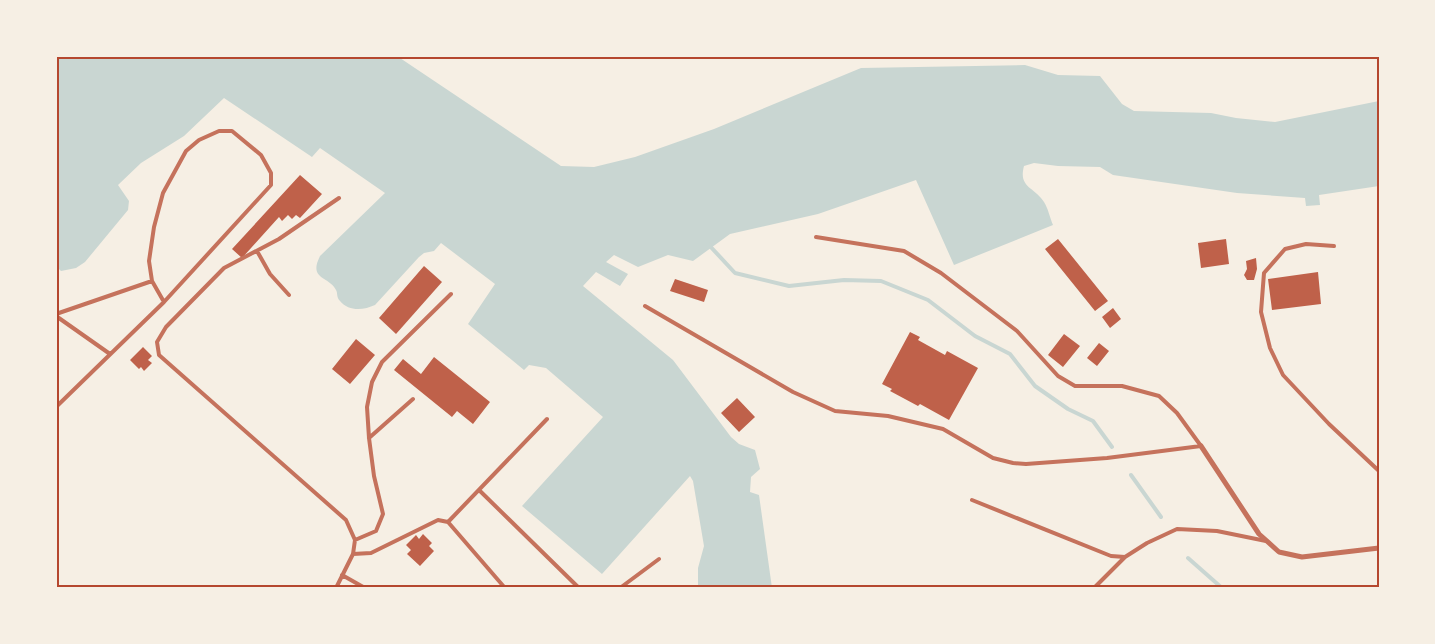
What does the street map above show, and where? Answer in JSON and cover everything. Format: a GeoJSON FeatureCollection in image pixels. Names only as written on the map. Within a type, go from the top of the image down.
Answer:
{"type":"FeatureCollection","features":[{"type":"Feature","properties":{"kind":"street"},"geometry":{"type":"LineString","coordinates":[[1201,446],[1259,534],[1278,552],[1302,557],[1379,548]]}},
{"type":"Feature","properties":{"kind":"lane"},"geometry":{"type":"LineString","coordinates":[[56,407],[164,302],[271,185],[270,172],[261,155],[232,131],[219,131],[199,140],[186,151],[163,193],[154,227],[149,261],[152,281],[164,302]]}},
{"type":"Feature","properties":{"kind":"lane"},"geometry":{"type":"LineString","coordinates":[[336,588],[353,554],[355,540],[346,520],[159,355],[157,342],[166,327],[224,268],[279,239],[338,198]]}},
{"type":"Feature","properties":{"kind":"lane"},"geometry":{"type":"LineString","coordinates":[[644,306],[793,392],[836,411],[888,416],[943,429],[993,458],[1026,464],[1107,458],[1201,446],[1177,413],[1159,396],[1122,386],[1075,386],[1058,376],[1017,331],[941,273],[904,251],[816,237]]}},
{"type":"Feature","properties":{"kind":"lane"},"geometry":{"type":"LineString","coordinates":[[1334,246],[1306,244],[1285,249],[1264,273],[1261,312],[1270,348],[1283,375],[1329,424],[1379,471]]}},
{"type":"Feature","properties":{"kind":"lane"},"geometry":{"type":"LineString","coordinates":[[257,250],[270,274],[289,295]]}},
{"type":"Feature","properties":{"kind":"lane"},"geometry":{"type":"LineString","coordinates":[[56,315],[152,281]]}},
{"type":"Feature","properties":{"kind":"lane"},"geometry":{"type":"LineString","coordinates":[[355,540],[376,531],[382,514],[369,438],[367,407],[372,382],[382,362],[451,294]]}},
{"type":"Feature","properties":{"kind":"lane"},"geometry":{"type":"LineString","coordinates":[[56,315],[110,354]]}},
{"type":"Feature","properties":{"kind":"lane"},"geometry":{"type":"LineString","coordinates":[[369,438],[413,399]]}},
{"type":"Feature","properties":{"kind":"lane"},"geometry":{"type":"LineString","coordinates":[[448,522],[547,418]]}},
{"type":"Feature","properties":{"kind":"lane"},"geometry":{"type":"LineString","coordinates":[[479,490],[579,588]]}},
{"type":"Feature","properties":{"kind":"lane"},"geometry":{"type":"LineString","coordinates":[[972,500],[1111,556],[1125,557]]}},
{"type":"Feature","properties":{"kind":"lane"},"geometry":{"type":"LineString","coordinates":[[353,554],[371,553],[438,520],[448,522],[505,588]]}},
{"type":"Feature","properties":{"kind":"lane"},"geometry":{"type":"LineString","coordinates":[[1094,588],[1125,557],[1177,529],[1217,531],[1267,541]]}},
{"type":"Feature","properties":{"kind":"lane"},"geometry":{"type":"LineString","coordinates":[[620,588],[659,559]]}},
{"type":"Feature","properties":{"kind":"lane"},"geometry":{"type":"LineString","coordinates":[[342,575],[365,588]]}},
{"type":"Feature","properties":{"kind":"shaded area"},"geometry":{"type":"Polygon","coordinates":[[[56,56],[397,56],[561,166],[594,167],[635,157],[714,129],[861,68],[1025,65],[1058,75],[1100,76],[1122,104],[1134,111],[1211,113],[1275,122],[1379,101],[1379,186],[1319,195],[1320,205],[1306,206],[1305,198],[1237,193],[1113,175],[1100,167],[1058,166],[1034,163],[1024,166],[1023,179],[1028,187],[1044,202],[1053,225],[954,265],[916,180],[818,214],[730,234],[693,261],[668,255],[638,267],[614,255],[606,262],[628,274],[620,286],[596,272],[583,286],[673,360],[731,437],[739,444],[755,450],[760,469],[751,477],[750,492],[759,495],[772,588],[698,588],[698,568],[704,546],[693,481],[690,476],[602,574],[522,506],[603,417],[546,368],[529,365],[524,370],[468,324],[495,284],[441,243],[434,251],[424,253],[419,257],[375,305],[357,309],[344,305],[339,300],[337,291],[333,286],[318,274],[317,264],[320,256],[385,193],[320,148],[312,157],[224,98],[184,136],[141,163],[118,185],[129,201],[128,210],[85,262],[76,268],[61,271],[56,266],[56,56]]]}},
{"type":"Feature","properties":{"kind":"building"},"geometry":{"type":"Polygon","coordinates":[[[300,175],[322,194],[300,218],[296,215],[292,219],[288,215],[282,221],[279,217],[242,258],[232,249],[300,175]]]}},
{"type":"Feature","properties":{"kind":"building"},"geometry":{"type":"Polygon","coordinates":[[[1058,239],[1108,301],[1095,311],[1045,249],[1058,239]]]}},
{"type":"Feature","properties":{"kind":"building"},"geometry":{"type":"Polygon","coordinates":[[[1226,239],[1229,264],[1201,268],[1198,243],[1226,239]]]}},
{"type":"Feature","properties":{"kind":"building"},"geometry":{"type":"Polygon","coordinates":[[[1256,258],[1257,269],[1254,280],[1247,280],[1244,275],[1247,269],[1246,261],[1256,258]]]}},
{"type":"Feature","properties":{"kind":"building"},"geometry":{"type":"Polygon","coordinates":[[[424,266],[442,282],[396,334],[379,318],[424,266]]]}},
{"type":"Feature","properties":{"kind":"building"},"geometry":{"type":"Polygon","coordinates":[[[1318,272],[1321,304],[1272,310],[1268,279],[1318,272]]]}},
{"type":"Feature","properties":{"kind":"building"},"geometry":{"type":"Polygon","coordinates":[[[675,279],[708,290],[704,302],[670,291],[675,279]]]}},
{"type":"Feature","properties":{"kind":"building"},"geometry":{"type":"Polygon","coordinates":[[[1113,308],[1121,319],[1110,328],[1102,317],[1113,308]]]}},
{"type":"Feature","properties":{"kind":"building"},"geometry":{"type":"Polygon","coordinates":[[[910,332],[920,337],[918,340],[945,355],[947,351],[978,368],[949,420],[920,404],[918,406],[890,391],[892,389],[882,384],[910,332]]]}},
{"type":"Feature","properties":{"kind":"building"},"geometry":{"type":"Polygon","coordinates":[[[1064,334],[1080,346],[1063,367],[1048,355],[1064,334]]]}},
{"type":"Feature","properties":{"kind":"building"},"geometry":{"type":"Polygon","coordinates":[[[356,339],[375,355],[350,384],[332,369],[356,339]]]}},
{"type":"Feature","properties":{"kind":"building"},"geometry":{"type":"Polygon","coordinates":[[[1099,343],[1109,351],[1097,366],[1087,358],[1099,343]]]}},
{"type":"Feature","properties":{"kind":"building"},"geometry":{"type":"Polygon","coordinates":[[[143,347],[152,356],[148,360],[152,363],[144,371],[141,367],[139,369],[130,360],[143,347]]]}},
{"type":"Feature","properties":{"kind":"building"},"geometry":{"type":"Polygon","coordinates":[[[434,357],[490,402],[473,424],[457,411],[452,417],[394,370],[403,359],[421,374],[434,357]]]}},
{"type":"Feature","properties":{"kind":"building"},"geometry":{"type":"Polygon","coordinates":[[[737,398],[755,417],[739,432],[721,413],[737,398]]]}},
{"type":"Feature","properties":{"kind":"building"},"geometry":{"type":"Polygon","coordinates":[[[423,534],[432,543],[429,546],[434,551],[420,566],[407,554],[411,550],[406,545],[416,535],[419,539],[423,534]]]}},
{"type":"Feature","properties":{"kind":"waterway"},"geometry":{"type":"LineString","coordinates":[[708,244],[735,273],[789,286],[844,280],[881,281],[928,300],[975,336],[1010,354],[1035,386],[1068,409],[1093,421],[1112,447]]}},
{"type":"Feature","properties":{"kind":"waterway"},"geometry":{"type":"LineString","coordinates":[[1131,475],[1161,517]]}},
{"type":"Feature","properties":{"kind":"waterway"},"geometry":{"type":"LineString","coordinates":[[1188,558],[1222,588]]}}]}
